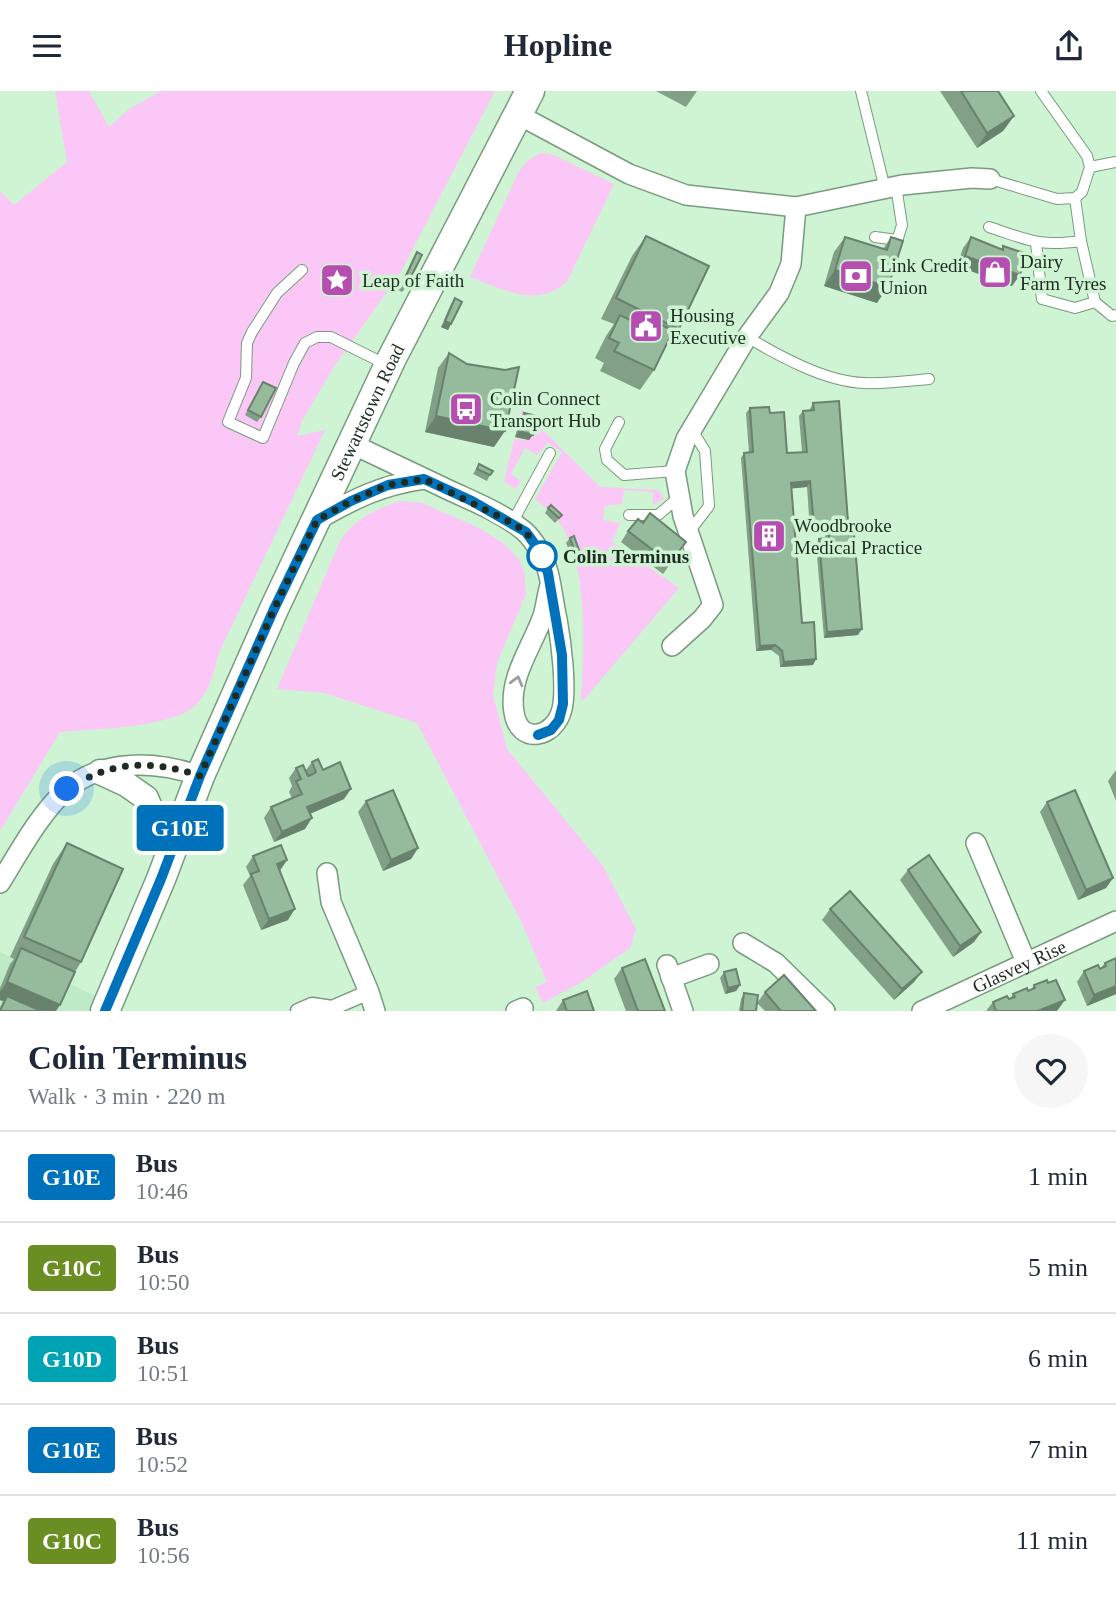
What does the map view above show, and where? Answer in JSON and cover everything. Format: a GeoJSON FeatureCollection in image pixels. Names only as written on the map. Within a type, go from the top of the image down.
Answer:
{"type":"FeatureCollection","features":[{"type":"Feature","properties":{"kind":"main road","name":"Stewartstown Road"},"geometry":{"type":"LineString","coordinates":[[105,1011],[170,856],[200,776],[274,609],[389,366],[523,103]]}},
{"type":"Feature","properties":{"kind":"street"},"geometry":{"type":"LineString","coordinates":[[523,103],[629,174],[686,195],[796,207],[890,188],[972,178],[990,179]]}},
{"type":"Feature","properties":{"kind":"street"},"geometry":{"type":"LineString","coordinates":[[672,646],[702,619],[713,605],[689,533],[679,496],[676,471],[686,439],[747,337],[779,293],[791,264],[796,207]]}},
{"type":"Feature","properties":{"kind":"street"},"geometry":{"type":"LineString","coordinates":[[352,444],[512,523],[526,532],[541,553],[550,585],[562,655],[563,704],[559,720],[551,730],[538,735],[527,733],[518,725],[514,712],[514,691],[522,663],[543,615],[550,585]]}},
{"type":"Feature","properties":{"kind":"street"},"geometry":{"type":"LineString","coordinates":[[317,520],[388,485],[424,479]]}},
{"type":"Feature","properties":{"kind":"street"},"geometry":{"type":"LineString","coordinates":[[0,883],[52,805],[67,789],[100,772],[141,764],[177,768],[200,776]]}},
{"type":"Feature","properties":{"kind":"street"},"geometry":{"type":"LineString","coordinates":[[100,772],[126,784],[146,798],[170,856]]}},
{"type":"Feature","properties":{"kind":"street"},"geometry":{"type":"LineString","coordinates":[[976,843],[1026,962]]}},
{"type":"Feature","properties":{"kind":"street"},"geometry":{"type":"LineString","coordinates":[[327,873],[333,908],[375,1011]]}},
{"type":"Feature","properties":{"kind":"street","name":"Glasvey Rise"},"geometry":{"type":"LineString","coordinates":[[922,1011],[1116,921]]}},
{"type":"Feature","properties":{"kind":"street"},"geometry":{"type":"LineString","coordinates":[[743,943],[776,963],[825,1011]]}},
{"type":"Feature","properties":{"kind":"street"},"geometry":{"type":"LineString","coordinates":[[683,1011],[669,971],[709,964]]}},
{"type":"Feature","properties":{"kind":"street"},"geometry":{"type":"LineString","coordinates":[[298,1011],[312,1005],[332,1008],[369,992]]}},
{"type":"Feature","properties":{"kind":"lane"},"geometry":{"type":"LineString","coordinates":[[861,91],[902,225],[893,252]]}},
{"type":"Feature","properties":{"kind":"lane"},"geometry":{"type":"LineString","coordinates":[[990,179],[1056,199],[1075,198],[1082,192],[1090,167],[1087,156],[1041,91]]}},
{"type":"Feature","properties":{"kind":"lane"},"geometry":{"type":"LineString","coordinates":[[1090,167],[1116,162]]}},
{"type":"Feature","properties":{"kind":"lane"},"geometry":{"type":"LineString","coordinates":[[1075,198],[1081,241],[1096,302],[1112,316],[1116,315]]}},
{"type":"Feature","properties":{"kind":"lane"},"geometry":{"type":"LineString","coordinates":[[989,227],[1036,243],[1054,245],[1081,241]]}},
{"type":"Feature","properties":{"kind":"lane"},"geometry":{"type":"LineString","coordinates":[[875,237],[897,240]]}},
{"type":"Feature","properties":{"kind":"lane"},"geometry":{"type":"LineString","coordinates":[[1036,243],[1042,299],[1075,308],[1096,302]]}},
{"type":"Feature","properties":{"kind":"lane"},"geometry":{"type":"LineString","coordinates":[[302,270],[277,292],[251,332],[247,343],[246,378],[228,422],[263,438],[294,363],[305,343],[317,337],[331,337],[389,366]]}},
{"type":"Feature","properties":{"kind":"lane"},"geometry":{"type":"LineString","coordinates":[[747,337],[777,355],[841,381],[863,383],[929,379]]}},
{"type":"Feature","properties":{"kind":"lane"},"geometry":{"type":"LineString","coordinates":[[619,422],[606,449],[607,460],[624,475],[676,471]]}},
{"type":"Feature","properties":{"kind":"lane"},"geometry":{"type":"LineString","coordinates":[[689,533],[709,506],[705,451],[692,429]]}},
{"type":"Feature","properties":{"kind":"lane"},"geometry":{"type":"LineString","coordinates":[[512,523],[550,453]]}},
{"type":"Feature","properties":{"kind":"lane"},"geometry":{"type":"LineString","coordinates":[[629,515],[658,515],[679,496]]}},
{"type":"Feature","properties":{"kind":"shaded area"},"geometry":{"type":"Polygon","coordinates":[[[55,91],[89,91],[109,127],[129,109],[161,91],[495,91],[392,289],[386,293],[334,367],[302,421],[297,436],[325,430],[218,655],[211,681],[201,699],[186,712],[153,723],[60,732],[0,831],[0,191],[14,205],[67,162],[55,91]]]}},
{"type":"Feature","properties":{"kind":"shaded area"},"geometry":{"type":"Polygon","coordinates":[[[541,153],[554,155],[614,184],[568,280],[557,289],[533,295],[508,291],[470,277],[519,171],[527,161],[541,153]]]}},
{"type":"Feature","properties":{"kind":"shaded area"},"geometry":{"type":"Polygon","coordinates":[[[522,409],[600,487],[659,490],[664,499],[653,505],[653,492],[624,490],[622,504],[605,506],[603,520],[620,523],[612,542],[679,588],[583,701],[582,607],[576,560],[559,522],[535,499],[562,452],[547,443],[538,455],[525,448],[511,474],[521,481],[516,489],[504,482],[514,439],[529,440],[532,422],[518,418],[522,409]]]}},
{"type":"Feature","properties":{"kind":"shaded area"},"geometry":{"type":"Polygon","coordinates":[[[399,501],[422,503],[477,527],[502,542],[518,558],[524,571],[526,594],[497,663],[493,694],[507,749],[603,866],[636,929],[630,948],[580,983],[543,1003],[535,987],[547,982],[521,921],[417,723],[324,693],[277,689],[340,541],[359,520],[399,501]]]}},
{"type":"Feature","properties":{"kind":"shaded area"},"geometry":{"type":"Polygon","coordinates":[[[0,952],[100,998],[94,1011],[0,1011],[0,952]]]}},
{"type":"Feature","properties":{"kind":"building"},"geometry":{"type":"Polygon","coordinates":[[[961,91],[998,91],[1014,116],[987,133],[961,91]]]}},
{"type":"Feature","properties":{"kind":"building","name":"Housing Executive"},"geometry":{"type":"Polygon","coordinates":[[[646,236],[709,266],[679,329],[658,319],[656,322],[673,331],[654,370],[614,351],[619,343],[609,338],[620,315],[630,320],[633,313],[643,318],[646,313],[616,298],[646,236]]]}},
{"type":"Feature","properties":{"kind":"building"},"geometry":{"type":"Polygon","coordinates":[[[845,237],[887,250],[891,237],[903,241],[888,287],[835,270],[845,237]]]}},
{"type":"Feature","properties":{"kind":"building"},"geometry":{"type":"Polygon","coordinates":[[[971,237],[1003,250],[1003,246],[1027,254],[1020,275],[965,256],[971,237]]]}},
{"type":"Feature","properties":{"kind":"building"},"geometry":{"type":"Polygon","coordinates":[[[417,252],[422,255],[406,287],[402,285],[417,252]]]}},
{"type":"Feature","properties":{"kind":"building"},"geometry":{"type":"Polygon","coordinates":[[[455,298],[462,302],[451,324],[445,321],[455,298]]]}},
{"type":"Feature","properties":{"kind":"building","name":"Colin Connect Transport Hub"},"geometry":{"type":"Polygon","coordinates":[[[449,353],[467,364],[505,370],[519,367],[505,431],[436,416],[449,353]]]}},
{"type":"Feature","properties":{"kind":"building"},"geometry":{"type":"Polygon","coordinates":[[[263,382],[276,388],[261,417],[248,410],[263,382]]]}},
{"type":"Feature","properties":{"kind":"building","name":"Woodbrooke Medical Practice"},"geometry":{"type":"Polygon","coordinates":[[[839,401],[849,535],[854,534],[862,629],[827,632],[819,539],[829,538],[829,527],[814,525],[810,481],[791,483],[802,623],[814,622],[816,659],[784,662],[782,651],[775,645],[760,646],[744,453],[753,452],[750,408],[769,407],[770,413],[784,412],[787,453],[807,452],[803,411],[814,410],[813,403],[839,401]]]}},
{"type":"Feature","properties":{"kind":"building"},"geometry":{"type":"Polygon","coordinates":[[[524,413],[537,416],[533,435],[519,431],[524,413]]]}},
{"type":"Feature","properties":{"kind":"building"},"geometry":{"type":"Polygon","coordinates":[[[479,464],[493,471],[490,475],[477,469],[479,464]]]}},
{"type":"Feature","properties":{"kind":"building"},"geometry":{"type":"Polygon","coordinates":[[[551,505],[562,515],[559,518],[548,508],[551,505]]]}},
{"type":"Feature","properties":{"kind":"building"},"geometry":{"type":"Polygon","coordinates":[[[650,513],[686,542],[670,563],[628,531],[638,519],[643,523],[650,513]]]}},
{"type":"Feature","properties":{"kind":"building"},"geometry":{"type":"Polygon","coordinates":[[[574,536],[579,550],[575,552],[570,538],[574,536]]]}},
{"type":"Feature","properties":{"kind":"building"},"geometry":{"type":"Polygon","coordinates":[[[318,759],[323,770],[340,762],[351,789],[307,807],[312,818],[282,832],[271,807],[302,794],[296,781],[301,779],[296,768],[303,765],[308,776],[311,775],[316,772],[312,762],[318,759]]]}},
{"type":"Feature","properties":{"kind":"building"},"geometry":{"type":"Polygon","coordinates":[[[393,790],[418,848],[391,860],[366,801],[393,790]]]}},
{"type":"Feature","properties":{"kind":"building"},"geometry":{"type":"Polygon","coordinates":[[[1075,790],[1113,878],[1086,890],[1047,802],[1075,790]]]}},
{"type":"Feature","properties":{"kind":"building"},"geometry":{"type":"Polygon","coordinates":[[[67,843],[123,869],[81,962],[24,937],[67,843]]]}},
{"type":"Feature","properties":{"kind":"building"},"geometry":{"type":"Polygon","coordinates":[[[281,845],[287,860],[277,864],[295,909],[269,919],[251,874],[259,871],[253,856],[281,845]]]}},
{"type":"Feature","properties":{"kind":"building"},"geometry":{"type":"Polygon","coordinates":[[[929,855],[981,932],[960,946],[908,870],[929,855]]]}},
{"type":"Feature","properties":{"kind":"building"},"geometry":{"type":"Polygon","coordinates":[[[850,891],[922,972],[902,989],[830,909],[850,891]]]}},
{"type":"Feature","properties":{"kind":"building"},"geometry":{"type":"Polygon","coordinates":[[[21,948],[75,972],[60,1005],[7,982],[21,948]]]}},
{"type":"Feature","properties":{"kind":"building"},"geometry":{"type":"Polygon","coordinates":[[[1116,958],[1116,986],[1094,995],[1084,971],[1098,965],[1100,969],[1106,966],[1105,963],[1116,958]]]}},
{"type":"Feature","properties":{"kind":"building"},"geometry":{"type":"Polygon","coordinates":[[[645,959],[665,1011],[638,1011],[622,968],[645,959]]]}},
{"type":"Feature","properties":{"kind":"building"},"geometry":{"type":"Polygon","coordinates":[[[736,969],[740,985],[728,988],[724,972],[736,969]]]}},
{"type":"Feature","properties":{"kind":"building"},"geometry":{"type":"Polygon","coordinates":[[[784,975],[816,1011],[779,1011],[765,992],[784,975]]]}},
{"type":"Feature","properties":{"kind":"building"},"geometry":{"type":"Polygon","coordinates":[[[1047,980],[1048,983],[1056,980],[1065,1000],[1038,1011],[996,1011],[993,1002],[1007,996],[1009,999],[1015,997],[1013,994],[1027,988],[1028,991],[1035,988],[1034,985],[1047,980]]]}},
{"type":"Feature","properties":{"kind":"building"},"geometry":{"type":"Polygon","coordinates":[[[587,991],[594,1011],[567,1011],[563,1000],[587,991]]]}},
{"type":"Feature","properties":{"kind":"building"},"geometry":{"type":"Polygon","coordinates":[[[744,993],[758,995],[756,1011],[742,1011],[744,993]]]}},
{"type":"Feature","properties":{"kind":"building"},"geometry":{"type":"Polygon","coordinates":[[[7,996],[39,1010],[0,1011],[7,996]]]}},
{"type":"Feature","properties":{"kind":"bus line","name":"G10E"},"geometry":{"type":"LineString","coordinates":[[105,1011],[161,879],[200,776],[274,609],[317,520],[388,485],[424,479],[472,501],[526,532],[541,553],[548,573],[562,655],[563,704],[559,720],[551,730],[538,735]]}},
{"type":"Feature","properties":{"kind":"place","name":"Dairy Farm Tyres"},"geometry":{"type":"Point","coordinates":[995,272]}},
{"type":"Feature","properties":{"kind":"place","name":"Link Credit Union"},"geometry":{"type":"Point","coordinates":[856,276]}},
{"type":"Feature","properties":{"kind":"place","name":"Leap of Faith"},"geometry":{"type":"Point","coordinates":[337,280]}},
{"type":"Feature","properties":{"kind":"place","name":"Housing Executive"},"geometry":{"type":"Point","coordinates":[646,326]}},
{"type":"Feature","properties":{"kind":"place","name":"Colin Connect Transport Hub"},"geometry":{"type":"Point","coordinates":[466,409]}},
{"type":"Feature","properties":{"kind":"place","name":"Woodbrooke Medical Practice"},"geometry":{"type":"Point","coordinates":[769,536]}},
{"type":"Feature","properties":{"kind":"place","name":"Colin Terminus"},"geometry":{"type":"Point","coordinates":[542,556]}},
{"type":"Feature","properties":{"kind":"route"},"geometry":{"type":"LineString","coordinates":[[67,789],[87,777],[109,769],[141,764],[177,768],[200,776],[274,609],[317,520],[351,501],[388,485],[424,479],[472,501],[526,532],[542,556]]}}]}
